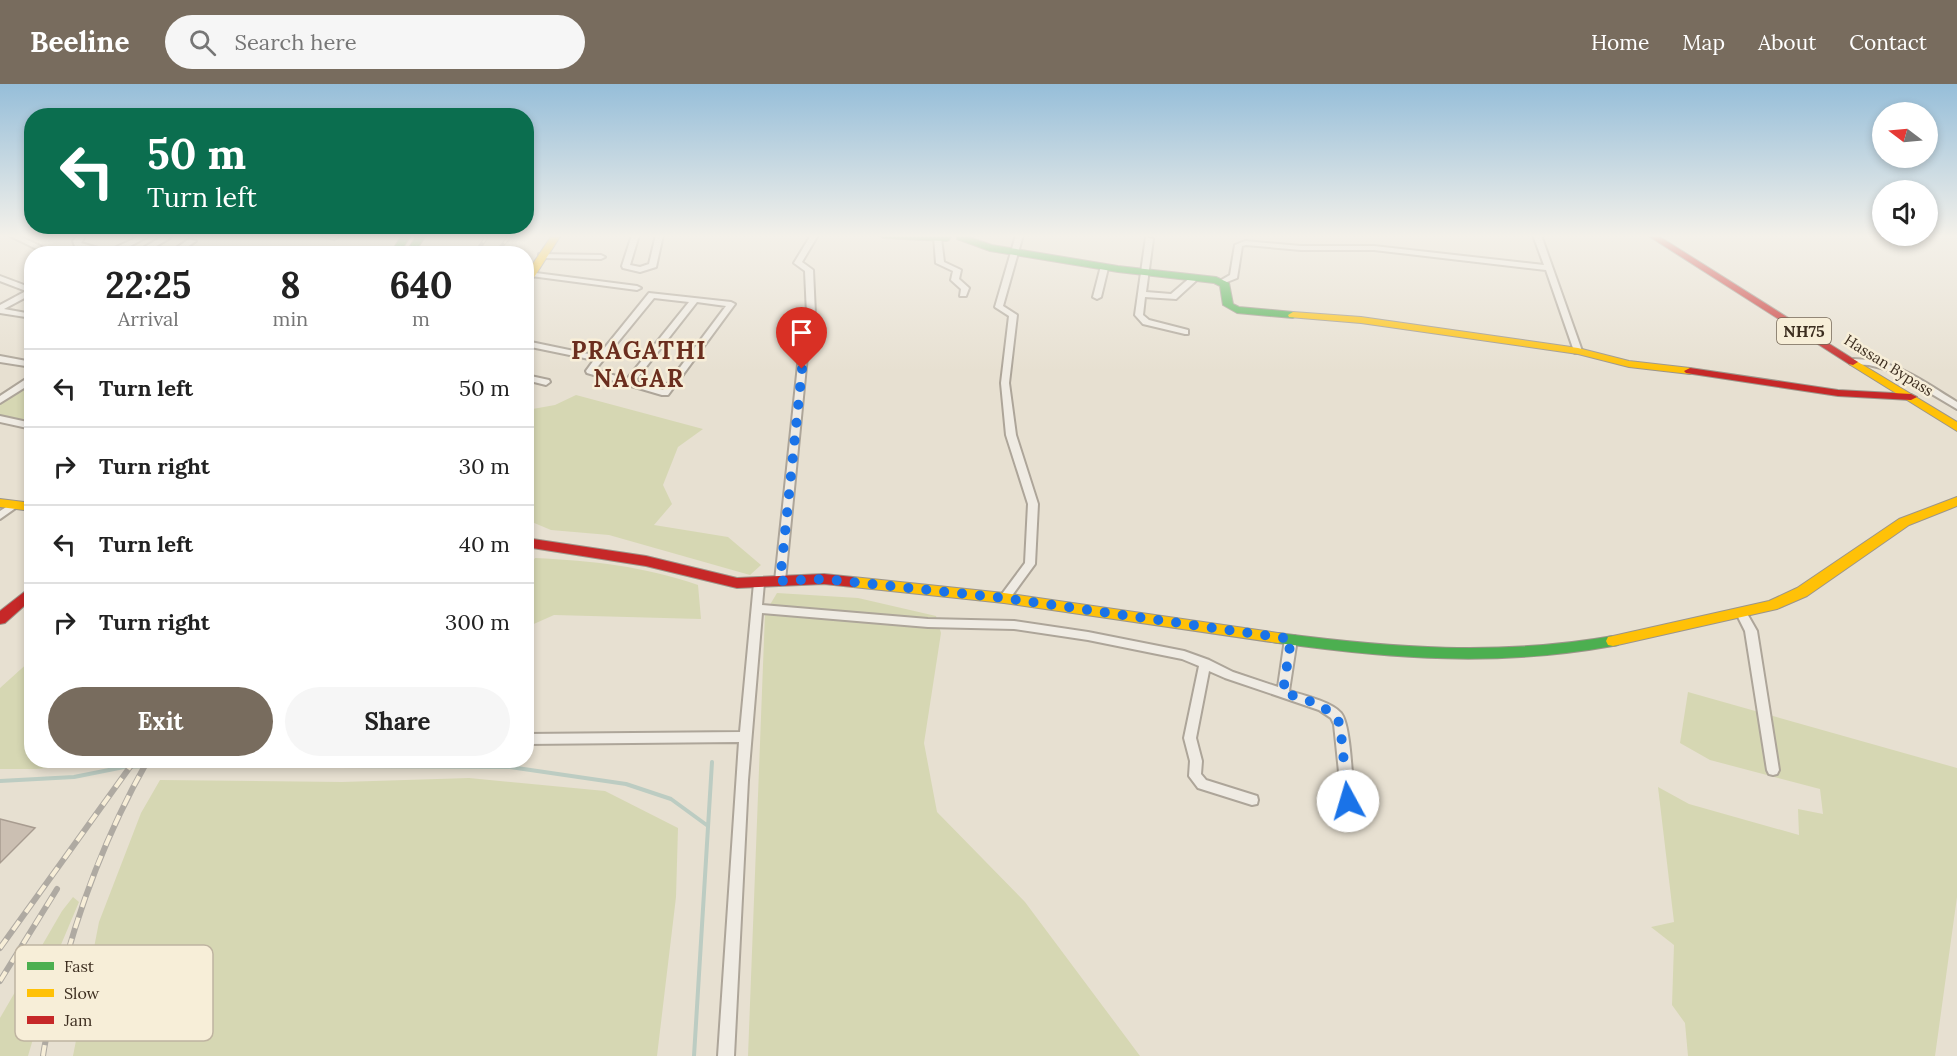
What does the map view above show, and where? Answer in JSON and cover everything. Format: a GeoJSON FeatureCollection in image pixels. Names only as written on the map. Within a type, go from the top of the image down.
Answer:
{"type":"FeatureCollection","features":[{"type":"Feature","properties":{"kind":"main road"},"geometry":{"type":"LineString","coordinates":[[1211,280],[1222,282],[1228,305],[1237,310],[1350,318],[1578,351],[1608,360],[1783,384],[1830,394],[1911,397]]}},
{"type":"Feature","properties":{"kind":"main road","name":"Hassan Bypass"},"geometry":{"type":"LineString","coordinates":[[1724,280],[1957,427]]}},
{"type":"Feature","properties":{"kind":"main road"},"geometry":{"type":"LineString","coordinates":[[534,543],[646,561],[709,578],[759,583],[824,579],[1004,598],[1390,652],[1504,656],[1571,650],[1772,605],[1802,592],[1904,522],[1957,501]]}},
{"type":"Feature","properties":{"kind":"main road"},"geometry":{"type":"LineString","coordinates":[[0,503],[24,506]]}},
{"type":"Feature","properties":{"kind":"main road"},"geometry":{"type":"LineString","coordinates":[[0,604],[24,583]]}},
{"type":"Feature","properties":{"kind":"main road"},"geometry":{"type":"LineString","coordinates":[[0,619],[24,598]]}},
{"type":"Feature","properties":{"kind":"street"},"geometry":{"type":"LineString","coordinates":[[5,280],[24,288]]}},
{"type":"Feature","properties":{"kind":"street"},"geometry":{"type":"LineString","coordinates":[[554,280],[637,288]]}},
{"type":"Feature","properties":{"kind":"street"},"geometry":{"type":"LineString","coordinates":[[780,581],[804,346],[812,336],[809,280]]}},
{"type":"Feature","properties":{"kind":"street"},"geometry":{"type":"LineString","coordinates":[[955,280],[965,288],[963,294]]}},
{"type":"Feature","properties":{"kind":"street"},"geometry":{"type":"LineString","coordinates":[[1004,598],[1030,564],[1033,504],[1011,435],[1005,383],[1013,315],[999,307],[1006,280]]}},
{"type":"Feature","properties":{"kind":"street"},"geometry":{"type":"LineString","coordinates":[[1097,297],[1101,280]]}},
{"type":"Feature","properties":{"kind":"street"},"geometry":{"type":"LineString","coordinates":[[1143,280],[1141,319],[1185,332]]}},
{"type":"Feature","properties":{"kind":"street"},"geometry":{"type":"LineString","coordinates":[[1142,294],[1173,297],[1192,280]]}},
{"type":"Feature","properties":{"kind":"street"},"geometry":{"type":"LineString","coordinates":[[1553,280],[1578,351]]}},
{"type":"Feature","properties":{"kind":"street"},"geometry":{"type":"LineString","coordinates":[[0,309],[24,296]]}},
{"type":"Feature","properties":{"kind":"street"},"geometry":{"type":"LineString","coordinates":[[652,296],[694,301],[731,304],[665,393],[590,371],[652,296]]}},
{"type":"Feature","properties":{"kind":"street"},"geometry":{"type":"LineString","coordinates":[[629,383],[694,301]]}},
{"type":"Feature","properties":{"kind":"street"},"geometry":{"type":"LineString","coordinates":[[0,309],[24,314]]}},
{"type":"Feature","properties":{"kind":"street"},"geometry":{"type":"LineString","coordinates":[[534,345],[600,359]]}},
{"type":"Feature","properties":{"kind":"street"},"geometry":{"type":"LineString","coordinates":[[0,359],[24,364]]}},
{"type":"Feature","properties":{"kind":"street"},"geometry":{"type":"LineString","coordinates":[[1854,362],[1871,361],[1899,369],[1957,406]]}},
{"type":"Feature","properties":{"kind":"street"},"geometry":{"type":"LineString","coordinates":[[534,379],[546,382]]}},
{"type":"Feature","properties":{"kind":"street"},"geometry":{"type":"LineString","coordinates":[[0,400],[24,385]]}},
{"type":"Feature","properties":{"kind":"street"},"geometry":{"type":"LineString","coordinates":[[0,419],[24,424]]}},
{"type":"Feature","properties":{"kind":"street"},"geometry":{"type":"LineString","coordinates":[[0,516],[14,505]]}},
{"type":"Feature","properties":{"kind":"street"},"geometry":{"type":"LineString","coordinates":[[726,1056],[746,737],[759,583]]}},
{"type":"Feature","properties":{"kind":"street"},"geometry":{"type":"LineString","coordinates":[[757,609],[928,623],[1014,625],[1184,655],[1323,707],[1336,715],[1340,724],[1348,801]]}},
{"type":"Feature","properties":{"kind":"street"},"geometry":{"type":"LineString","coordinates":[[1741,613],[1751,631],[1773,770]]}},
{"type":"Feature","properties":{"kind":"street"},"geometry":{"type":"LineString","coordinates":[[1283,692],[1291,639]]}},
{"type":"Feature","properties":{"kind":"street"},"geometry":{"type":"LineString","coordinates":[[1204,663],[1190,738],[1196,761],[1195,776],[1202,784],[1252,800]]}},
{"type":"Feature","properties":{"kind":"street"},"geometry":{"type":"LineString","coordinates":[[534,739],[746,737]]}},
{"type":"Feature","properties":{"kind":"green space"},"geometry":{"type":"Polygon","coordinates":[[[24,387],[24,421],[0,416],[0,402],[24,387]]]}},
{"type":"Feature","properties":{"kind":"green space"},"geometry":{"type":"Polygon","coordinates":[[[576,395],[703,429],[678,447],[663,485],[672,504],[654,525],[728,537],[761,565],[750,575],[609,535],[551,530],[534,523],[534,409],[555,405],[576,395]]]}},
{"type":"Feature","properties":{"kind":"green space"},"geometry":{"type":"Polygon","coordinates":[[[534,560],[577,561],[618,566],[657,573],[698,585],[701,619],[554,615],[534,624],[534,560]]]}},
{"type":"Feature","properties":{"kind":"green space"},"geometry":{"type":"Polygon","coordinates":[[[777,593],[858,598],[936,616],[941,633],[924,743],[937,812],[1025,902],[1140,1056],[748,1056],[765,613],[777,593]]]}},
{"type":"Feature","properties":{"kind":"green space"},"geometry":{"type":"Polygon","coordinates":[[[24,666],[24,768],[48,768],[0,769],[0,688],[24,666]]]}},
{"type":"Feature","properties":{"kind":"green space"},"geometry":{"type":"Polygon","coordinates":[[[1688,692],[1957,768],[1957,897],[1935,1056],[1688,1056],[1685,1023],[1672,1005],[1674,945],[1651,927],[1674,922],[1658,787],[1689,804],[1799,835],[1798,809],[1823,814],[1820,789],[1710,760],[1680,743],[1688,692]]]}},
{"type":"Feature","properties":{"kind":"green space"},"geometry":{"type":"Polygon","coordinates":[[[469,778],[605,791],[678,828],[676,897],[657,1056],[73,1056],[76,1041],[213,1041],[213,945],[95,945],[99,922],[141,813],[160,780],[342,782],[469,778]]]}},
{"type":"Feature","properties":{"kind":"green space"},"geometry":{"type":"Polygon","coordinates":[[[73,897],[79,902],[61,945],[42,945],[73,897]]]}},
{"type":"Feature","properties":{"kind":"green space"},"geometry":{"type":"Polygon","coordinates":[[[15,992],[15,1041],[32,1041],[28,1056],[0,1056],[0,1018],[15,992]]]}},
{"type":"Feature","properties":{"kind":"building"},"geometry":{"type":"Polygon","coordinates":[[[0,819],[35,828],[0,863],[0,819]]]}},
{"type":"Feature","properties":{"kind":"waterway"},"geometry":{"type":"LineString","coordinates":[[694,1056],[712,762]]}},
{"type":"Feature","properties":{"kind":"waterway"},"geometry":{"type":"LineString","coordinates":[[0,781],[74,777],[119,768]]}},
{"type":"Feature","properties":{"kind":"waterway"},"geometry":{"type":"LineString","coordinates":[[517,768],[626,784],[671,799],[708,826]]}},
{"type":"Feature","properties":{"kind":"railway"},"geometry":{"type":"LineString","coordinates":[[0,948],[129,768]]}},
{"type":"Feature","properties":{"kind":"railway"},"geometry":{"type":"LineString","coordinates":[[70,945],[95,871],[119,815],[144,768]]}},
{"type":"Feature","properties":{"kind":"railway"},"geometry":{"type":"LineString","coordinates":[[22,945],[57,889]]}},
{"type":"Feature","properties":{"kind":"railway"},"geometry":{"type":"LineString","coordinates":[[0,981],[15,957]]}},
{"type":"Feature","properties":{"kind":"railway"},"geometry":{"type":"LineString","coordinates":[[43,1056],[46,1041]]}},
{"type":"Feature","properties":{"kind":"traffic: fast"},"geometry":{"type":"LineString","coordinates":[[1217,280],[1225,285],[1228,305],[1237,310],[1293,315]]}},
{"type":"Feature","properties":{"kind":"traffic: fast"},"geometry":{"type":"LineString","coordinates":[[1278,638],[1362,649],[1487,655],[1529,653],[1613,641]]}},
{"type":"Feature","properties":{"kind":"traffic: slow"},"geometry":{"type":"LineString","coordinates":[[1293,315],[1361,320],[1578,351],[1629,364],[1690,371]]}},
{"type":"Feature","properties":{"kind":"traffic: slow"},"geometry":{"type":"LineString","coordinates":[[1853,362],[1957,427]]}},
{"type":"Feature","properties":{"kind":"traffic: slow"},"geometry":{"type":"LineString","coordinates":[[1613,641],[1772,605],[1802,592],[1904,522],[1957,501]]}},
{"type":"Feature","properties":{"kind":"traffic: slow"},"geometry":{"type":"LineString","coordinates":[[0,503],[24,506]]}},
{"type":"Feature","properties":{"kind":"traffic: slow"},"geometry":{"type":"LineString","coordinates":[[853,582],[1004,598],[1278,638]]}},
{"type":"Feature","properties":{"kind":"traffic: jam"},"geometry":{"type":"LineString","coordinates":[[1723,280],[1853,362]]}},
{"type":"Feature","properties":{"kind":"traffic: jam"},"geometry":{"type":"LineString","coordinates":[[1690,371],[1838,393],[1911,397]]}},
{"type":"Feature","properties":{"kind":"traffic: jam"},"geometry":{"type":"LineString","coordinates":[[534,543],[646,561],[737,583],[824,579],[853,582]]}},
{"type":"Feature","properties":{"kind":"traffic: jam"},"geometry":{"type":"LineString","coordinates":[[0,619],[24,598]]}},
{"type":"Feature","properties":{"kind":"district","name":"PRAGATHI NAGAR"},"geometry":{"type":"Point","coordinates":[639,364]}},
{"type":"Feature","properties":{"kind":"route"},"geometry":{"type":"LineString","coordinates":[[802,369],[780,581],[805,578],[824,579],[1004,598],[1291,639],[1283,692],[1323,707],[1336,715],[1340,724],[1348,801]]}}]}
